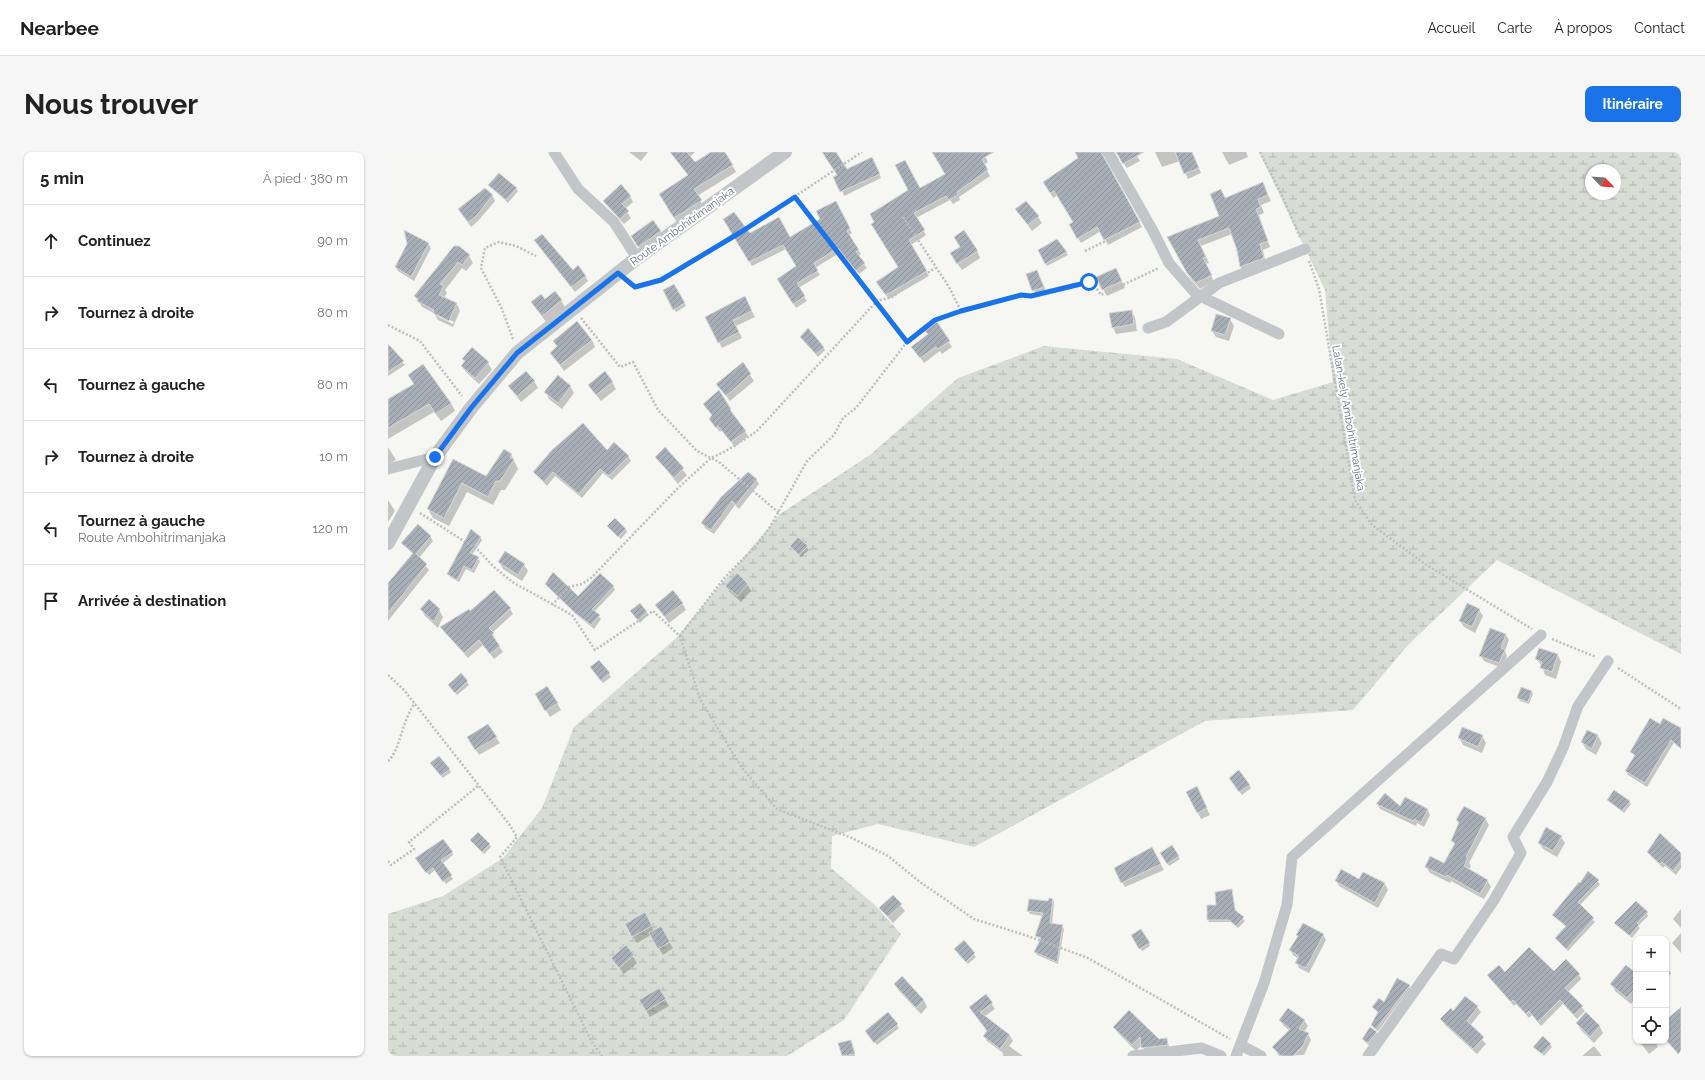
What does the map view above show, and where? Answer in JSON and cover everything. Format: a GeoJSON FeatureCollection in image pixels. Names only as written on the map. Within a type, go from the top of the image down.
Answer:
{"type":"FeatureCollection","features":[{"type":"Feature","properties":{"kind":"street"},"geometry":{"type":"LineString","coordinates":[[554,152],[578,189],[614,222],[637,258]]}},
{"type":"Feature","properties":{"kind":"street","name":"Route Ambohitrimanjaka"},"geometry":{"type":"LineString","coordinates":[[388,543],[435,457],[471,408],[517,353],[637,258],[785,152]]}},
{"type":"Feature","properties":{"kind":"street"},"geometry":{"type":"LineString","coordinates":[[1108,152],[1169,263],[1196,294],[1279,334]]}},
{"type":"Feature","properties":{"kind":"street"},"geometry":{"type":"LineString","coordinates":[[1148,328],[1166,322],[1219,283],[1305,249]]}},
{"type":"Feature","properties":{"kind":"street"},"geometry":{"type":"LineString","coordinates":[[388,469],[435,457]]}},
{"type":"Feature","properties":{"kind":"street"},"geometry":{"type":"LineString","coordinates":[[1236,1056],[1264,983],[1287,904],[1292,858],[1541,635]]}},
{"type":"Feature","properties":{"kind":"street"},"geometry":{"type":"LineString","coordinates":[[1368,1056],[1441,954],[1454,959],[1494,900],[1521,854],[1513,837],[1547,782],[1563,748],[1578,706],[1608,661]]}},
{"type":"Feature","properties":{"kind":"street"},"geometry":{"type":"LineString","coordinates":[[1241,1045],[1261,1056]]}},
{"type":"Feature","properties":{"kind":"street"},"geometry":{"type":"LineString","coordinates":[[1133,1056],[1202,1048],[1221,1056]]}},
{"type":"Feature","properties":{"kind":"path"},"geometry":{"type":"LineString","coordinates":[[618,273],[635,287],[661,280],[741,232],[862,152]]}},
{"type":"Feature","properties":{"kind":"path","name":"Lalan-kely Ambohitrimanjaka"},"geometry":{"type":"LineString","coordinates":[[1260,152],[1281,192],[1305,249],[1319,289],[1354,500],[1372,525],[1425,564],[1541,635],[1608,661],[1681,709]]}},
{"type":"Feature","properties":{"kind":"path"},"geometry":{"type":"LineString","coordinates":[[795,197],[877,301],[907,342]]}},
{"type":"Feature","properties":{"kind":"path"},"geometry":{"type":"LineString","coordinates":[[902,216],[949,287],[961,311]]}},
{"type":"Feature","properties":{"kind":"path"},"geometry":{"type":"LineString","coordinates":[[1085,251],[1147,221]]}},
{"type":"Feature","properties":{"kind":"path"},"geometry":{"type":"LineString","coordinates":[[517,353],[504,314],[481,268],[485,248],[499,242],[516,246],[536,256]]}},
{"type":"Feature","properties":{"kind":"path"},"geometry":{"type":"LineString","coordinates":[[680,636],[725,577],[756,546],[779,513],[808,461],[834,435],[843,418],[856,408],[907,342],[935,320],[961,311],[1021,295],[1031,296],[1089,282],[1093,283],[1101,295],[1169,263]]}},
{"type":"Feature","properties":{"kind":"path"},"geometry":{"type":"LineString","coordinates":[[552,605],[569,587],[582,584],[590,579],[678,488],[711,458],[726,451],[756,432],[877,301],[892,297],[935,268]]}},
{"type":"Feature","properties":{"kind":"path"},"geometry":{"type":"LineString","coordinates":[[573,308],[620,367],[633,362],[658,410],[697,451],[720,462],[779,513]]}},
{"type":"Feature","properties":{"kind":"path"},"geometry":{"type":"LineString","coordinates":[[388,325],[420,341],[471,408]]}},
{"type":"Feature","properties":{"kind":"path"},"geometry":{"type":"LineString","coordinates":[[409,506],[478,550],[495,568],[514,583],[572,615],[596,650],[653,611],[680,636],[700,699],[742,768],[777,809],[852,838],[888,856],[920,882],[974,919],[1028,936],[1088,958],[1241,1045]]}},
{"type":"Feature","properties":{"kind":"path"},"geometry":{"type":"LineString","coordinates":[[388,675],[404,690],[509,824],[517,837],[500,858],[592,1042],[602,1056]]}},
{"type":"Feature","properties":{"kind":"path"},"geometry":{"type":"LineString","coordinates":[[388,761],[394,756],[409,710],[414,703]]}},
{"type":"Feature","properties":{"kind":"path"},"geometry":{"type":"LineString","coordinates":[[388,861],[391,865],[407,856],[414,850],[409,842],[478,786]]}},
{"type":"Feature","properties":{"kind":"green space"},"geometry":{"type":"Polygon","coordinates":[[[1259,152],[1681,152],[1681,654],[1497,560],[1408,645],[1353,710],[1205,721],[974,847],[878,824],[832,836],[831,868],[876,906],[901,934],[844,1020],[787,1056],[388,1056],[388,914],[443,896],[503,858],[542,808],[574,727],[675,639],[780,514],[870,455],[958,378],[1044,346],[1177,359],[1273,400],[1333,382],[1325,290],[1259,152]]]}},
{"type":"Feature","properties":{"kind":"building"},"geometry":{"type":"Polygon","coordinates":[[[670,152],[687,152],[695,162],[711,152],[725,152],[733,165],[694,189],[702,200],[674,218],[659,194],[688,175],[670,152]]]}},
{"type":"Feature","properties":{"kind":"building"},"geometry":{"type":"Polygon","coordinates":[[[822,152],[836,152],[847,169],[872,157],[880,174],[840,192],[833,177],[837,175],[822,152]]]}},
{"type":"Feature","properties":{"kind":"building"},"geometry":{"type":"Polygon","coordinates":[[[932,152],[994,152],[982,159],[988,170],[957,192],[958,195],[949,200],[946,196],[914,213],[925,230],[909,240],[927,271],[886,295],[876,282],[898,267],[871,224],[874,222],[870,214],[908,190],[895,165],[905,160],[920,188],[945,174],[932,152]]]}},
{"type":"Feature","properties":{"kind":"building"},"geometry":{"type":"Polygon","coordinates":[[[1075,152],[1101,152],[1140,222],[1104,240],[1097,227],[1077,239],[1069,224],[1073,222],[1054,191],[1050,193],[1043,182],[1078,158],[1075,152]]]}},
{"type":"Feature","properties":{"kind":"building"},"geometry":{"type":"Polygon","coordinates":[[[1116,152],[1144,152],[1123,164],[1116,152]]]}},
{"type":"Feature","properties":{"kind":"building"},"geometry":{"type":"Polygon","coordinates":[[[1175,152],[1192,152],[1199,168],[1184,174],[1175,152]]]}},
{"type":"Feature","properties":{"kind":"building"},"geometry":{"type":"Polygon","coordinates":[[[499,173],[517,188],[506,200],[488,185],[499,173]]]}},
{"type":"Feature","properties":{"kind":"building"},"geometry":{"type":"Polygon","coordinates":[[[1263,182],[1268,195],[1258,199],[1261,207],[1256,209],[1268,241],[1260,244],[1264,258],[1240,267],[1237,250],[1229,228],[1198,240],[1206,257],[1203,258],[1212,275],[1196,283],[1187,273],[1167,237],[1219,216],[1210,194],[1221,189],[1225,198],[1263,182]]]}},
{"type":"Feature","properties":{"kind":"building"},"geometry":{"type":"Polygon","coordinates":[[[621,184],[631,196],[622,204],[629,211],[620,219],[603,201],[621,184]]]}},
{"type":"Feature","properties":{"kind":"building"},"geometry":{"type":"Polygon","coordinates":[[[485,188],[493,195],[476,216],[468,222],[458,209],[485,188]]]}},
{"type":"Feature","properties":{"kind":"building"},"geometry":{"type":"Polygon","coordinates":[[[836,201],[850,228],[847,231],[859,250],[856,252],[865,263],[856,271],[838,248],[814,263],[818,271],[797,283],[805,296],[793,304],[777,279],[796,266],[783,245],[749,262],[723,219],[734,212],[750,233],[779,217],[790,237],[820,219],[816,211],[836,201]]]}},
{"type":"Feature","properties":{"kind":"building"},"geometry":{"type":"Polygon","coordinates":[[[1026,201],[1039,216],[1028,225],[1015,209],[1026,201]]]}},
{"type":"Feature","properties":{"kind":"building"},"geometry":{"type":"Polygon","coordinates":[[[653,220],[661,231],[638,247],[631,236],[653,220]]]}},
{"type":"Feature","properties":{"kind":"building"},"geometry":{"type":"Polygon","coordinates":[[[404,230],[429,243],[411,277],[395,267],[407,244],[404,230]]]}},
{"type":"Feature","properties":{"kind":"building"},"geometry":{"type":"Polygon","coordinates":[[[964,230],[978,251],[957,264],[950,253],[960,247],[954,237],[964,230]]]}},
{"type":"Feature","properties":{"kind":"building"},"geometry":{"type":"Polygon","coordinates":[[[542,234],[573,270],[578,265],[586,276],[571,287],[534,240],[542,234]]]}},
{"type":"Feature","properties":{"kind":"building"},"geometry":{"type":"Polygon","coordinates":[[[1057,239],[1067,252],[1045,264],[1038,250],[1057,239]]]}},
{"type":"Feature","properties":{"kind":"building"},"geometry":{"type":"Polygon","coordinates":[[[454,246],[459,246],[470,255],[462,265],[458,262],[440,284],[444,286],[439,295],[457,303],[449,321],[433,313],[434,310],[417,301],[418,299],[414,296],[454,246]]]}},
{"type":"Feature","properties":{"kind":"building"},"geometry":{"type":"Polygon","coordinates":[[[1116,268],[1122,281],[1102,290],[1096,277],[1116,268]]]}},
{"type":"Feature","properties":{"kind":"building"},"geometry":{"type":"Polygon","coordinates":[[[1037,270],[1044,287],[1032,291],[1026,274],[1037,270]]]}},
{"type":"Feature","properties":{"kind":"building"},"geometry":{"type":"Polygon","coordinates":[[[674,284],[685,303],[673,310],[663,290],[674,284]]]}},
{"type":"Feature","properties":{"kind":"building"},"geometry":{"type":"Polygon","coordinates":[[[555,291],[562,300],[542,316],[531,302],[541,294],[545,299],[555,291]]]}},
{"type":"Feature","properties":{"kind":"building"},"geometry":{"type":"Polygon","coordinates":[[[745,296],[752,311],[733,320],[739,332],[718,343],[705,317],[745,296]]]}},
{"type":"Feature","properties":{"kind":"building"},"geometry":{"type":"Polygon","coordinates":[[[1132,310],[1134,324],[1112,328],[1109,313],[1132,310]]]}},
{"type":"Feature","properties":{"kind":"building"},"geometry":{"type":"Polygon","coordinates":[[[1216,314],[1231,318],[1225,335],[1211,331],[1216,314]]]}},
{"type":"Feature","properties":{"kind":"building"},"geometry":{"type":"Polygon","coordinates":[[[577,321],[592,340],[560,365],[550,353],[557,346],[553,341],[577,321]]]}},
{"type":"Feature","properties":{"kind":"building"},"geometry":{"type":"Polygon","coordinates":[[[937,322],[950,341],[938,349],[936,347],[920,358],[911,347],[928,334],[925,331],[937,322]]]}},
{"type":"Feature","properties":{"kind":"building"},"geometry":{"type":"Polygon","coordinates":[[[808,328],[824,347],[816,354],[800,337],[808,328]]]}},
{"type":"Feature","properties":{"kind":"building"},"geometry":{"type":"Polygon","coordinates":[[[388,344],[404,361],[388,372],[388,344]]]}},
{"type":"Feature","properties":{"kind":"building"},"geometry":{"type":"Polygon","coordinates":[[[472,347],[489,362],[475,378],[461,366],[465,361],[462,359],[472,347]]]}},
{"type":"Feature","properties":{"kind":"building"},"geometry":{"type":"Polygon","coordinates":[[[743,362],[751,374],[726,396],[716,384],[743,362]]]}},
{"type":"Feature","properties":{"kind":"building"},"geometry":{"type":"Polygon","coordinates":[[[423,364],[451,403],[436,414],[429,404],[388,428],[388,399],[414,384],[408,375],[423,364]]]}},
{"type":"Feature","properties":{"kind":"building"},"geometry":{"type":"Polygon","coordinates":[[[526,371],[535,381],[517,396],[508,386],[526,371]]]}},
{"type":"Feature","properties":{"kind":"building"},"geometry":{"type":"Polygon","coordinates":[[[605,371],[613,382],[596,395],[588,385],[605,371]]]}},
{"type":"Feature","properties":{"kind":"building"},"geometry":{"type":"Polygon","coordinates":[[[558,375],[571,386],[558,403],[544,392],[558,375]]]}},
{"type":"Feature","properties":{"kind":"building"},"geometry":{"type":"Polygon","coordinates":[[[719,390],[731,409],[730,410],[746,431],[731,442],[718,426],[716,428],[709,419],[712,415],[703,404],[719,390]]]}},
{"type":"Feature","properties":{"kind":"building"},"geometry":{"type":"Polygon","coordinates":[[[583,423],[607,450],[614,442],[629,456],[609,476],[600,469],[579,494],[553,472],[544,482],[533,472],[552,450],[583,423]]]}},
{"type":"Feature","properties":{"kind":"building"},"geometry":{"type":"Polygon","coordinates":[[[665,447],[684,468],[674,478],[655,457],[665,447]]]}},
{"type":"Feature","properties":{"kind":"building"},"geometry":{"type":"Polygon","coordinates":[[[504,449],[512,454],[510,457],[514,460],[500,481],[496,481],[488,497],[462,483],[444,518],[427,509],[453,459],[486,476],[504,449]]]}},
{"type":"Feature","properties":{"kind":"building"},"geometry":{"type":"Polygon","coordinates":[[[748,472],[757,479],[736,505],[732,501],[711,530],[701,523],[721,497],[748,472]]]}},
{"type":"Feature","properties":{"kind":"building"},"geometry":{"type":"Polygon","coordinates":[[[615,518],[626,529],[618,537],[607,526],[615,518]]]}},
{"type":"Feature","properties":{"kind":"building"},"geometry":{"type":"Polygon","coordinates":[[[418,524],[431,536],[416,554],[427,564],[388,613],[388,583],[413,553],[401,543],[418,524]]]}},
{"type":"Feature","properties":{"kind":"building"},"geometry":{"type":"Polygon","coordinates":[[[471,529],[481,537],[470,553],[479,557],[472,570],[464,566],[457,580],[447,574],[471,529]]]}},
{"type":"Feature","properties":{"kind":"building"},"geometry":{"type":"Polygon","coordinates":[[[798,537],[808,546],[799,555],[790,546],[798,537]]]}},
{"type":"Feature","properties":{"kind":"building"},"geometry":{"type":"Polygon","coordinates":[[[505,551],[525,564],[518,575],[498,562],[505,551]]]}},
{"type":"Feature","properties":{"kind":"building"},"geometry":{"type":"Polygon","coordinates":[[[553,572],[578,596],[600,573],[614,586],[592,609],[600,615],[591,625],[574,612],[545,584],[553,572]]]}},
{"type":"Feature","properties":{"kind":"building"},"geometry":{"type":"Polygon","coordinates":[[[737,573],[748,584],[737,596],[725,586],[737,573]]]}},
{"type":"Feature","properties":{"kind":"building"},"geometry":{"type":"Polygon","coordinates":[[[494,590],[511,608],[489,628],[494,633],[492,635],[500,646],[490,654],[479,640],[464,653],[440,627],[469,609],[470,611],[494,590]]]}},
{"type":"Feature","properties":{"kind":"building"},"geometry":{"type":"Polygon","coordinates":[[[673,590],[683,603],[665,617],[655,605],[673,590]]]}},
{"type":"Feature","properties":{"kind":"building"},"geometry":{"type":"Polygon","coordinates":[[[429,599],[440,609],[434,622],[420,609],[429,599]]]}},
{"type":"Feature","properties":{"kind":"building"},"geometry":{"type":"Polygon","coordinates":[[[640,603],[647,612],[638,620],[630,611],[640,603]]]}},
{"type":"Feature","properties":{"kind":"building"},"geometry":{"type":"Polygon","coordinates":[[[1467,603],[1480,609],[1472,627],[1459,621],[1467,603]]]}},
{"type":"Feature","properties":{"kind":"building"},"geometry":{"type":"Polygon","coordinates":[[[1490,628],[1506,634],[1501,648],[1505,650],[1499,663],[1479,656],[1490,628]]]}},
{"type":"Feature","properties":{"kind":"building"},"geometry":{"type":"Polygon","coordinates":[[[1539,648],[1558,654],[1552,672],[1540,668],[1542,662],[1535,659],[1539,648]]]}},
{"type":"Feature","properties":{"kind":"building"},"geometry":{"type":"Polygon","coordinates":[[[599,660],[610,673],[601,681],[590,667],[599,660]]]}},
{"type":"Feature","properties":{"kind":"building"},"geometry":{"type":"Polygon","coordinates":[[[461,673],[468,681],[455,693],[448,685],[461,673]]]}},
{"type":"Feature","properties":{"kind":"building"},"geometry":{"type":"Polygon","coordinates":[[[547,686],[558,703],[545,711],[535,694],[547,686]]]}},
{"type":"Feature","properties":{"kind":"building"},"geometry":{"type":"Polygon","coordinates":[[[1521,687],[1532,691],[1528,702],[1517,698],[1521,687]]]}},
{"type":"Feature","properties":{"kind":"building"},"geometry":{"type":"Polygon","coordinates":[[[1650,718],[1660,724],[1663,718],[1681,728],[1681,749],[1671,740],[1645,783],[1625,771],[1635,755],[1630,752],[1650,718]]]}},
{"type":"Feature","properties":{"kind":"building"},"geometry":{"type":"Polygon","coordinates":[[[488,724],[497,737],[475,750],[467,737],[488,724]]]}},
{"type":"Feature","properties":{"kind":"building"},"geometry":{"type":"Polygon","coordinates":[[[1462,727],[1483,735],[1478,747],[1458,738],[1462,727]]]}},
{"type":"Feature","properties":{"kind":"building"},"geometry":{"type":"Polygon","coordinates":[[[1587,730],[1598,735],[1592,749],[1581,742],[1587,730]]]}},
{"type":"Feature","properties":{"kind":"building"},"geometry":{"type":"Polygon","coordinates":[[[439,756],[450,769],[441,776],[430,763],[439,756]]]}},
{"type":"Feature","properties":{"kind":"building"},"geometry":{"type":"Polygon","coordinates":[[[1239,770],[1250,785],[1239,792],[1229,778],[1239,770]]]}},
{"type":"Feature","properties":{"kind":"building"},"geometry":{"type":"Polygon","coordinates":[[[1197,786],[1207,808],[1197,813],[1186,792],[1197,786]]]}},
{"type":"Feature","properties":{"kind":"building"},"geometry":{"type":"Polygon","coordinates":[[[1614,790],[1630,801],[1622,811],[1607,800],[1614,790]]]}},
{"type":"Feature","properties":{"kind":"building"},"geometry":{"type":"Polygon","coordinates":[[[1385,793],[1400,806],[1405,797],[1428,809],[1421,823],[1414,819],[1413,821],[1376,804],[1385,793]]]}},
{"type":"Feature","properties":{"kind":"building"},"geometry":{"type":"Polygon","coordinates":[[[1464,806],[1486,818],[1466,857],[1468,858],[1464,866],[1488,880],[1480,894],[1447,875],[1446,877],[1425,867],[1430,856],[1444,863],[1455,843],[1451,841],[1459,822],[1456,820],[1464,806]]]}},
{"type":"Feature","properties":{"kind":"building"},"geometry":{"type":"Polygon","coordinates":[[[1546,827],[1562,836],[1553,851],[1538,843],[1546,827]]]}},
{"type":"Feature","properties":{"kind":"building"},"geometry":{"type":"Polygon","coordinates":[[[478,832],[490,844],[482,852],[470,840],[478,832]]]}},
{"type":"Feature","properties":{"kind":"building"},"geometry":{"type":"Polygon","coordinates":[[[1660,833],[1681,853],[1681,861],[1673,871],[1662,862],[1660,864],[1647,852],[1660,833]]]}},
{"type":"Feature","properties":{"kind":"building"},"geometry":{"type":"Polygon","coordinates":[[[443,839],[453,852],[441,860],[452,875],[443,882],[433,868],[426,873],[415,858],[443,839]]]}},
{"type":"Feature","properties":{"kind":"building"},"geometry":{"type":"Polygon","coordinates":[[[1172,845],[1179,856],[1167,864],[1160,853],[1172,845]]]}},
{"type":"Feature","properties":{"kind":"building"},"geometry":{"type":"Polygon","coordinates":[[[1152,847],[1161,864],[1121,883],[1114,868],[1152,847]]]}},
{"type":"Feature","properties":{"kind":"building"},"geometry":{"type":"Polygon","coordinates":[[[1341,869],[1359,879],[1363,872],[1385,883],[1375,903],[1335,881],[1341,869]]]}},
{"type":"Feature","properties":{"kind":"building"},"geometry":{"type":"Polygon","coordinates":[[[1588,871],[1599,880],[1578,902],[1594,918],[1566,949],[1555,938],[1566,926],[1552,915],[1579,882],[1580,883],[1588,871]]]}},
{"type":"Feature","properties":{"kind":"building"},"geometry":{"type":"Polygon","coordinates":[[[1232,889],[1235,910],[1244,917],[1236,926],[1229,920],[1207,920],[1207,905],[1216,905],[1215,892],[1232,889]]]}},
{"type":"Feature","properties":{"kind":"building"},"geometry":{"type":"Polygon","coordinates":[[[893,895],[902,904],[888,917],[879,908],[893,895]]]}},
{"type":"Feature","properties":{"kind":"building"},"geometry":{"type":"Polygon","coordinates":[[[1049,898],[1053,899],[1050,923],[1063,925],[1057,962],[1034,952],[1041,938],[1035,936],[1043,913],[1027,911],[1029,899],[1048,901],[1049,898]]]}},
{"type":"Feature","properties":{"kind":"building"},"geometry":{"type":"Polygon","coordinates":[[[1636,901],[1648,912],[1637,923],[1639,925],[1630,936],[1614,923],[1636,901]]]}},
{"type":"Feature","properties":{"kind":"building"},"geometry":{"type":"Polygon","coordinates":[[[645,912],[652,926],[632,937],[625,924],[645,912]]]}},
{"type":"Feature","properties":{"kind":"building"},"geometry":{"type":"Polygon","coordinates":[[[1303,923],[1324,934],[1306,968],[1295,963],[1299,956],[1289,950],[1298,936],[1296,935],[1303,923]]]}},
{"type":"Feature","properties":{"kind":"building"},"geometry":{"type":"Polygon","coordinates":[[[661,926],[670,942],[658,949],[649,933],[661,926]]]}},
{"type":"Feature","properties":{"kind":"building"},"geometry":{"type":"Polygon","coordinates":[[[1141,929],[1150,943],[1139,949],[1131,935],[1141,929]]]}},
{"type":"Feature","properties":{"kind":"building"},"geometry":{"type":"Polygon","coordinates":[[[964,940],[975,953],[966,962],[954,949],[964,940]]]}},
{"type":"Feature","properties":{"kind":"building"},"geometry":{"type":"Polygon","coordinates":[[[626,945],[634,955],[619,968],[611,958],[626,945]]]}},
{"type":"Feature","properties":{"kind":"building"},"geometry":{"type":"Polygon","coordinates":[[[1529,947],[1554,971],[1566,959],[1580,974],[1565,988],[1583,1006],[1574,1015],[1560,1000],[1538,1022],[1529,1011],[1526,1014],[1513,1000],[1511,1002],[1487,975],[1499,965],[1505,972],[1529,947]]]}},
{"type":"Feature","properties":{"kind":"building"},"geometry":{"type":"Polygon","coordinates":[[[1626,965],[1633,971],[1633,991],[1627,998],[1610,984],[1626,965]]]}},
{"type":"Feature","properties":{"kind":"building"},"geometry":{"type":"Polygon","coordinates":[[[902,976],[924,1000],[916,1008],[894,984],[902,976]]]}},
{"type":"Feature","properties":{"kind":"building"},"geometry":{"type":"Polygon","coordinates":[[[1397,978],[1410,985],[1376,1029],[1371,1025],[1378,1012],[1372,1007],[1379,998],[1384,1002],[1397,978]]]}},
{"type":"Feature","properties":{"kind":"building"},"geometry":{"type":"Polygon","coordinates":[[[659,988],[666,999],[646,1011],[639,1000],[659,988]]]}},
{"type":"Feature","properties":{"kind":"building"},"geometry":{"type":"Polygon","coordinates":[[[986,994],[993,1003],[980,1012],[1010,1035],[1000,1049],[983,1036],[987,1031],[969,1007],[986,994]]]}},
{"type":"Feature","properties":{"kind":"building"},"geometry":{"type":"Polygon","coordinates":[[[1465,996],[1478,1006],[1467,1021],[1484,1037],[1473,1049],[1440,1019],[1451,1008],[1453,1011],[1465,996]]]}},
{"type":"Feature","properties":{"kind":"building"},"geometry":{"type":"Polygon","coordinates":[[[1681,1007],[1681,1056],[1669,1043],[1669,1017],[1681,1007]]]}},
{"type":"Feature","properties":{"kind":"building"},"geometry":{"type":"Polygon","coordinates":[[[1288,1008],[1305,1020],[1299,1029],[1309,1033],[1302,1047],[1293,1056],[1281,1056],[1272,1047],[1290,1029],[1279,1020],[1288,1008]]]}},
{"type":"Feature","properties":{"kind":"building"},"geometry":{"type":"Polygon","coordinates":[[[1129,1010],[1159,1039],[1167,1038],[1168,1045],[1141,1048],[1140,1037],[1132,1045],[1113,1027],[1129,1010]]]}},
{"type":"Feature","properties":{"kind":"building"},"geometry":{"type":"Polygon","coordinates":[[[888,1012],[898,1024],[874,1043],[865,1031],[888,1012]]]}},
{"type":"Feature","properties":{"kind":"building"},"geometry":{"type":"Polygon","coordinates":[[[1586,1012],[1600,1026],[1590,1037],[1576,1023],[1586,1012]]]}},
{"type":"Feature","properties":{"kind":"building"},"geometry":{"type":"Polygon","coordinates":[[[1370,1027],[1377,1032],[1368,1043],[1362,1039],[1370,1027]]]}},
{"type":"Feature","properties":{"kind":"building"},"geometry":{"type":"Polygon","coordinates":[[[1543,1036],[1551,1044],[1542,1054],[1533,1047],[1543,1036]]]}},
{"type":"Feature","properties":{"kind":"building"},"geometry":{"type":"Polygon","coordinates":[[[851,1040],[855,1054],[842,1056],[838,1043],[851,1040]]]}},
{"type":"Feature","properties":{"kind":"route"},"geometry":{"type":"LineString","coordinates":[[435,457],[471,408],[517,353],[618,273],[635,287],[661,280],[741,232],[795,197],[877,301],[907,342],[922,328],[935,320],[961,311],[1021,295],[1031,296],[1089,282]]}}]}
